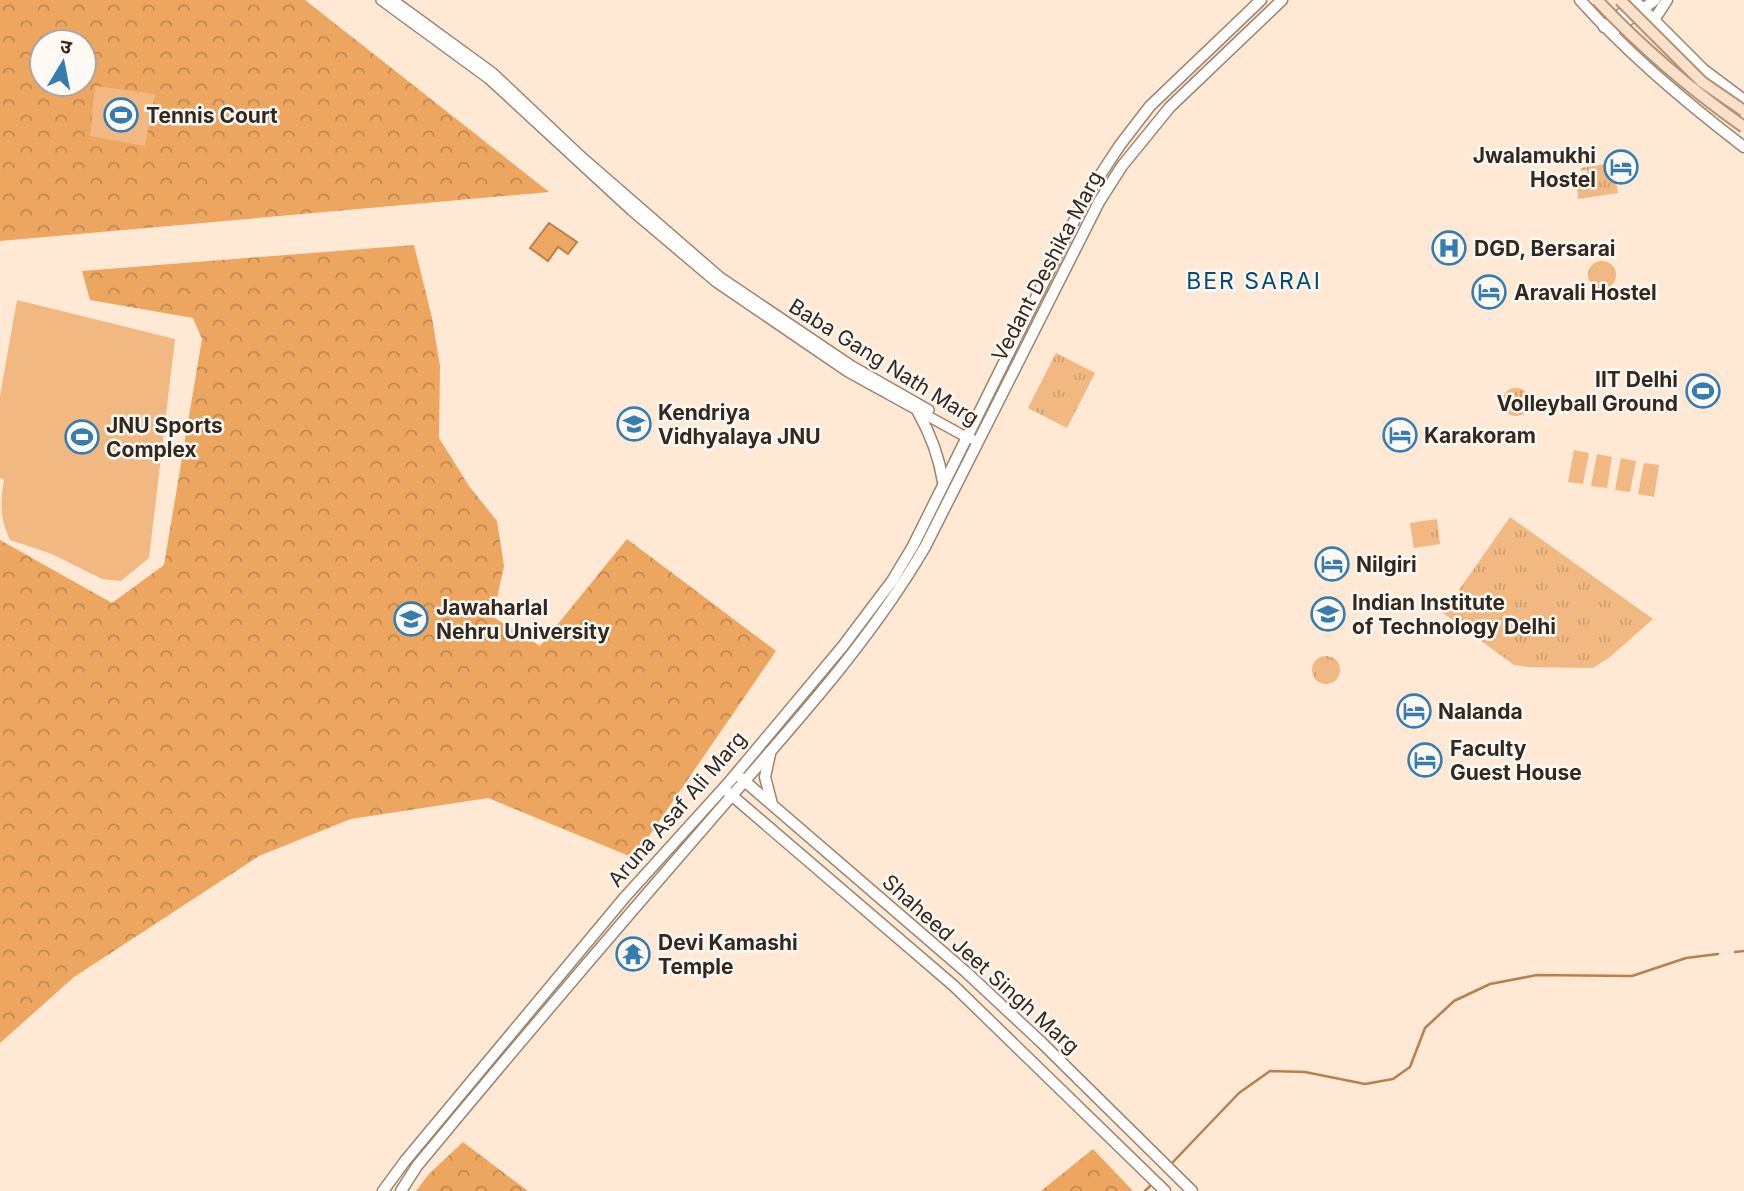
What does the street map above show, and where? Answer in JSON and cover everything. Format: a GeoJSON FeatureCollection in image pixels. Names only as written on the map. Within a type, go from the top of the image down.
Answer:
{"type":"FeatureCollection","features":[{"type":"Feature","properties":{"kind":"main road","name":"Vedant Deshika Marg"},"geometry":{"type":"LineString","coordinates":[[967,435],[1087,195],[1120,145],[1150,106],[1261,0]]}},
{"type":"Feature","properties":{"kind":"main road","name":"Vedant Deshika Marg"},"geometry":{"type":"LineString","coordinates":[[978,440],[1099,202],[1122,166],[1170,107],[1282,0]]}},
{"type":"Feature","properties":{"kind":"main road"},"geometry":{"type":"LineString","coordinates":[[1580,0],[1607,30],[1683,100],[1744,147]]}},
{"type":"Feature","properties":{"kind":"main road"},"geometry":{"type":"LineString","coordinates":[[1597,0],[1637,43],[1694,92],[1744,127]]}},
{"type":"Feature","properties":{"kind":"main road"},"geometry":{"type":"LineString","coordinates":[[1620,0],[1702,82],[1744,111]]}},
{"type":"Feature","properties":{"kind":"main road"},"geometry":{"type":"LineString","coordinates":[[1607,30],[1638,3],[1655,0]]}},
{"type":"Feature","properties":{"kind":"main road"},"geometry":{"type":"LineString","coordinates":[[1654,20],[1667,0]]}},
{"type":"Feature","properties":{"kind":"main road"},"geometry":{"type":"LineString","coordinates":[[1638,3],[1704,70],[1744,100]]}},
{"type":"Feature","properties":{"kind":"main road"},"geometry":{"type":"LineString","coordinates":[[1660,78],[1669,56],[1676,51],[1686,52]]}},
{"type":"Feature","properties":{"kind":"main road"},"geometry":{"type":"LineString","coordinates":[[918,412],[931,434],[944,482]]}},
{"type":"Feature","properties":{"kind":"main road","name":"Aruna Asaf Ali Marg"},"geometry":{"type":"LineString","coordinates":[[401,1191],[418,1166],[541,1015],[728,792],[736,774],[843,646],[892,581],[913,547],[967,435]]}},
{"type":"Feature","properties":{"kind":"main road","name":"Aruna Asaf Ali Marg"},"geometry":{"type":"LineString","coordinates":[[383,1191],[625,897],[728,792],[745,781],[869,631],[925,547],[978,440]]}},
{"type":"Feature","properties":{"kind":"main road"},"geometry":{"type":"LineString","coordinates":[[772,805],[765,777],[773,750]]}},
{"type":"Feature","properties":{"kind":"main road","name":"Shaheed Jeet Singh Marg"},"geometry":{"type":"LineString","coordinates":[[736,774],[966,972],[1192,1191]]}},
{"type":"Feature","properties":{"kind":"main road","name":"Shaheed Jeet Singh Marg"},"geometry":{"type":"LineString","coordinates":[[728,792],[954,986],[1165,1191]]}},
{"type":"Feature","properties":{"kind":"street","name":"Baba Gang Nath Marg"},"geometry":{"type":"LineString","coordinates":[[381,0],[474,66],[675,244],[848,372],[918,412],[978,440]]}},
{"type":"Feature","properties":{"kind":"street","name":"Baba Gang Nath Marg"},"geometry":{"type":"LineString","coordinates":[[393,0],[493,74],[542,124]]}},
{"type":"Feature","properties":{"kind":"street","name":"Baba Gang Nath Marg"},"geometry":{"type":"LineString","coordinates":[[790,329],[967,435]]}},
{"type":"Feature","properties":{"kind":"green space"},"geometry":{"type":"Polygon","coordinates":[[[0,0],[305,0],[549,192],[0,241],[0,0]]]}},
{"type":"Feature","properties":{"kind":"green space","name":"Tennis Court"},"geometry":{"type":"Polygon","coordinates":[[[98,86],[155,94],[145,146],[90,136],[94,98],[98,98],[98,86]]]}},
{"type":"Feature","properties":{"kind":"green space"},"geometry":{"type":"Polygon","coordinates":[[[1613,163],[1618,193],[1578,199],[1577,188],[1589,185],[1587,170],[1581,171],[1581,168],[1613,163]]]}},
{"type":"Feature","properties":{"kind":"green space"},"geometry":{"type":"Polygon","coordinates":[[[414,245],[432,318],[440,366],[439,438],[469,486],[497,521],[504,566],[493,617],[540,646],[627,539],[776,651],[634,858],[488,798],[351,819],[259,856],[74,977],[0,1043],[0,540],[112,603],[164,565],[202,339],[193,318],[90,300],[82,271],[414,245]]]}},
{"type":"Feature","properties":{"kind":"green space"},"geometry":{"type":"Polygon","coordinates":[[[1602,261],[1612,265],[1616,275],[1612,285],[1602,289],[1592,285],[1588,275],[1592,265],[1602,261]]]}},
{"type":"Feature","properties":{"kind":"green space","name":"JNU Sports Complex"},"geometry":{"type":"Polygon","coordinates":[[[17,300],[175,339],[149,558],[121,581],[102,579],[52,554],[10,540],[4,525],[4,480],[0,478],[0,396],[17,300]]]}},
{"type":"Feature","properties":{"kind":"green space"},"geometry":{"type":"Polygon","coordinates":[[[1056,353],[1095,373],[1067,428],[1028,408],[1056,353]]]}},
{"type":"Feature","properties":{"kind":"green space"},"geometry":{"type":"Polygon","coordinates":[[[1516,388],[1526,392],[1530,402],[1526,412],[1516,416],[1506,412],[1502,402],[1506,392],[1516,388]]]}},
{"type":"Feature","properties":{"kind":"green space"},"geometry":{"type":"Polygon","coordinates":[[[1574,450],[1589,453],[1583,484],[1568,482],[1574,450]]]}},
{"type":"Feature","properties":{"kind":"green space"},"geometry":{"type":"Polygon","coordinates":[[[1597,454],[1612,457],[1607,488],[1591,486],[1597,454]]]}},
{"type":"Feature","properties":{"kind":"green space"},"geometry":{"type":"Polygon","coordinates":[[[1621,458],[1636,461],[1630,492],[1615,490],[1621,458]]]}},
{"type":"Feature","properties":{"kind":"green space"},"geometry":{"type":"Polygon","coordinates":[[[1644,463],[1659,465],[1654,497],[1638,494],[1644,463]]]}},
{"type":"Feature","properties":{"kind":"green space"},"geometry":{"type":"Polygon","coordinates":[[[1510,517],[1653,619],[1610,657],[1593,668],[1514,665],[1443,613],[1510,517]]]}},
{"type":"Feature","properties":{"kind":"green space"},"geometry":{"type":"Polygon","coordinates":[[[1437,519],[1440,544],[1414,548],[1410,523],[1437,519]]]}},
{"type":"Feature","properties":{"kind":"green space"},"geometry":{"type":"Polygon","coordinates":[[[1326,656],[1336,660],[1340,670],[1336,680],[1326,684],[1316,680],[1312,670],[1316,660],[1326,656]]]}},
{"type":"Feature","properties":{"kind":"green space"},"geometry":{"type":"Polygon","coordinates":[[[463,1142],[528,1191],[416,1191],[429,1174],[463,1142]]]}},
{"type":"Feature","properties":{"kind":"green space"},"geometry":{"type":"Polygon","coordinates":[[[1093,1149],[1133,1191],[1041,1191],[1093,1149]]]}},
{"type":"Feature","properties":{"kind":"shaded area"},"geometry":{"type":"Polygon","coordinates":[[[549,223],[577,242],[568,254],[558,247],[548,261],[530,248],[549,223]]]}},
{"type":"Feature","properties":{"kind":"waterway"},"geometry":{"type":"LineString","coordinates":[[1735,952],[1744,951]]}},
{"type":"Feature","properties":{"kind":"waterway"},"geometry":{"type":"LineString","coordinates":[[1172,1163],[1239,1093],[1270,1071],[1305,1072],[1365,1084],[1393,1079],[1410,1067],[1425,1028],[1454,1001],[1490,984],[1537,975],[1632,976],[1686,958],[1718,954]]}},
{"type":"Feature","properties":{"kind":"waterway"},"geometry":{"type":"LineString","coordinates":[[1145,1191],[1151,1185]]}},
{"type":"Feature","properties":{"kind":"place","name":"Tennis Court"},"geometry":{"type":"Point","coordinates":[121,115]}},
{"type":"Feature","properties":{"kind":"place","name":"Jwalamukhi Hostel"},"geometry":{"type":"Point","coordinates":[1621,167]}},
{"type":"Feature","properties":{"kind":"place","name":"DGD, Bersarai"},"geometry":{"type":"Point","coordinates":[1449,248]}},
{"type":"Feature","properties":{"kind":"place","name":"Aravali Hostel"},"geometry":{"type":"Point","coordinates":[1489,292]}},
{"type":"Feature","properties":{"kind":"place","name":"IIT Delhi Volleyball Ground"},"geometry":{"type":"Point","coordinates":[1703,391]}},
{"type":"Feature","properties":{"kind":"place","name":"Kendriya Vidhyalaya JNU"},"geometry":{"type":"Point","coordinates":[634,424]}},
{"type":"Feature","properties":{"kind":"place","name":"Karakoram"},"geometry":{"type":"Point","coordinates":[1400,435]}},
{"type":"Feature","properties":{"kind":"place","name":"JNU Sports Complex"},"geometry":{"type":"Point","coordinates":[82,437]}},
{"type":"Feature","properties":{"kind":"place","name":"Nilgiri"},"geometry":{"type":"Point","coordinates":[1332,564]}},
{"type":"Feature","properties":{"kind":"place","name":"Indian Institute of Technology Delhi"},"geometry":{"type":"Point","coordinates":[1328,614]}},
{"type":"Feature","properties":{"kind":"place","name":"Jawaharlal Nehru University"},"geometry":{"type":"Point","coordinates":[411,619]}},
{"type":"Feature","properties":{"kind":"place","name":"Nalanda"},"geometry":{"type":"Point","coordinates":[1414,711]}},
{"type":"Feature","properties":{"kind":"place","name":"Faculty Guest House"},"geometry":{"type":"Point","coordinates":[1425,760]}},
{"type":"Feature","properties":{"kind":"place","name":"Devi Kamashi Temple"},"geometry":{"type":"Point","coordinates":[633,954]}},
{"type":"Feature","properties":{"kind":"district","name":"BER SARAI"},"geometry":{"type":"Point","coordinates":[1254,281]}}]}
